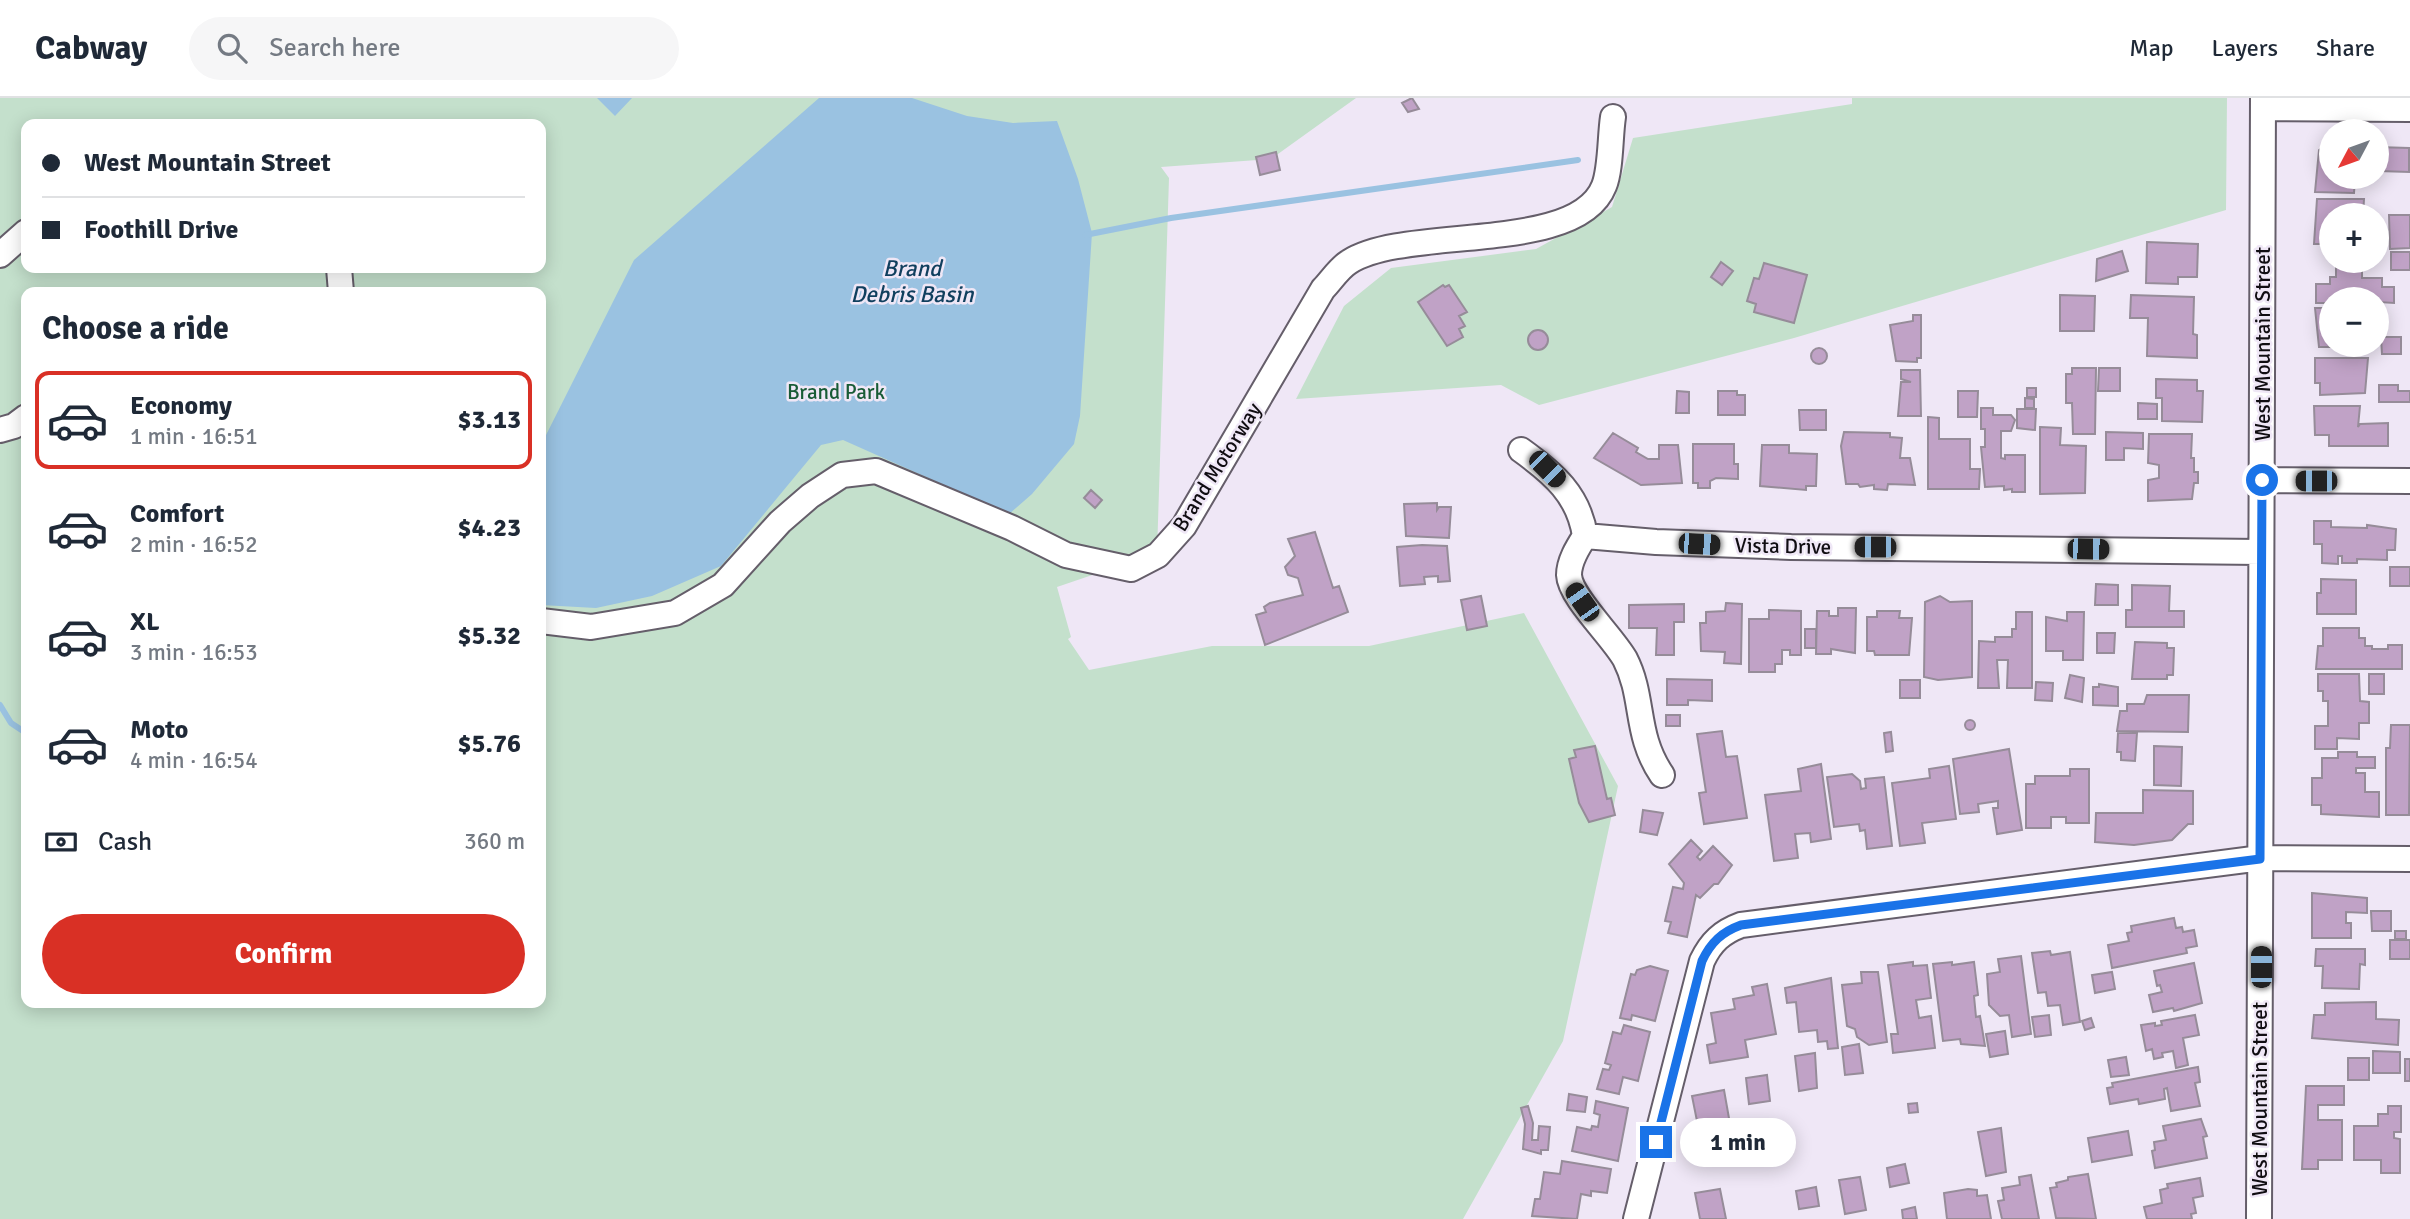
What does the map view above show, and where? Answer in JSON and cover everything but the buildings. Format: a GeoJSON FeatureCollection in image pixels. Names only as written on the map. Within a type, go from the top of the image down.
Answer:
{"type":"FeatureCollection","features":[{"type":"Feature","properties":{"kind":"street"},"geometry":{"type":"LineString","coordinates":[[2263,103],[2410,109]]}},
{"type":"Feature","properties":{"kind":"street","name":"West Mountain Street"},"geometry":{"type":"LineString","coordinates":[[2259,1219],[2263,103]]}},
{"type":"Feature","properties":{"kind":"street","name":"Brand Motorway"},"geometry":{"type":"LineString","coordinates":[[546,622],[591,627],[675,613],[723,585],[780,522],[810,496],[842,475],[876,471],[1066,555],[1131,569],[1158,555],[1184,526],[1323,289],[1348,262],[1381,249],[1544,228],[1587,209],[1604,187],[1613,117]]}},
{"type":"Feature","properties":{"kind":"street"},"geometry":{"type":"LineString","coordinates":[[0,255],[21,236]]}},
{"type":"Feature","properties":{"kind":"street"},"geometry":{"type":"LineString","coordinates":[[0,430],[21,421]]}},
{"type":"Feature","properties":{"kind":"street"},"geometry":{"type":"LineString","coordinates":[[1521,450],[1566,488],[1583,519],[1585,536],[1572,560],[1569,575],[1573,589],[1615,641],[1627,662],[1634,685],[1642,737],[1650,759],[1662,775]]}},
{"type":"Feature","properties":{"kind":"street"},"geometry":{"type":"LineString","coordinates":[[2262,480],[2410,481]]}},
{"type":"Feature","properties":{"kind":"street","name":"Vista Drive"},"geometry":{"type":"LineString","coordinates":[[1585,536],[1732,545],[2260,552]]}},
{"type":"Feature","properties":{"kind":"street"},"geometry":{"type":"LineString","coordinates":[[1636,1219],[1702,961],[1716,939],[1728,930],[1741,925],[2260,859],[2410,859]]}},
{"type":"Feature","properties":{"kind":"green space","name":"Brand Park"},"geometry":{"type":"Polygon","coordinates":[[[0,98],[1356,98],[1271,159],[1161,167],[1169,178],[1157,553],[1057,587],[1071,637],[1068,639],[1089,670],[1212,646],[1369,646],[1524,613],[1618,786],[1563,1041],[1463,1219],[0,1219],[0,98]]]}},
{"type":"Feature","properties":{"kind":"green space"},"geometry":{"type":"Polygon","coordinates":[[[1852,98],[2227,98],[2226,210],[1794,338],[1539,405],[1501,385],[1296,399],[1344,306],[1391,268],[1536,249],[1612,207],[1633,138],[1852,104],[1852,98]]]}},
{"type":"Feature","properties":{"kind":"water"},"geometry":{"type":"Polygon","coordinates":[[[597,98],[632,98],[615,116],[597,98]]]}},
{"type":"Feature","properties":{"kind":"water","name":"Brand Debris Basin"},"geometry":{"type":"Polygon","coordinates":[[[819,98],[912,98],[967,116],[1013,123],[1057,121],[1078,179],[1092,233],[1080,416],[1074,444],[1032,494],[1009,514],[843,440],[821,445],[721,566],[652,596],[596,608],[546,605],[546,435],[634,260],[819,98]]]}},
{"type":"Feature","properties":{"kind":"waterway"},"geometry":{"type":"LineString","coordinates":[[1085,235],[1171,218],[1578,160]]}},
{"type":"Feature","properties":{"kind":"waterway"},"geometry":{"type":"LineString","coordinates":[[0,705],[11,723],[21,730]]}},
{"type":"Feature","properties":{"kind":"route"},"geometry":{"type":"LineString","coordinates":[[1656,1142],[1702,961],[1708,948],[1728,930],[1741,925],[2260,859],[2262,480]]}}]}
